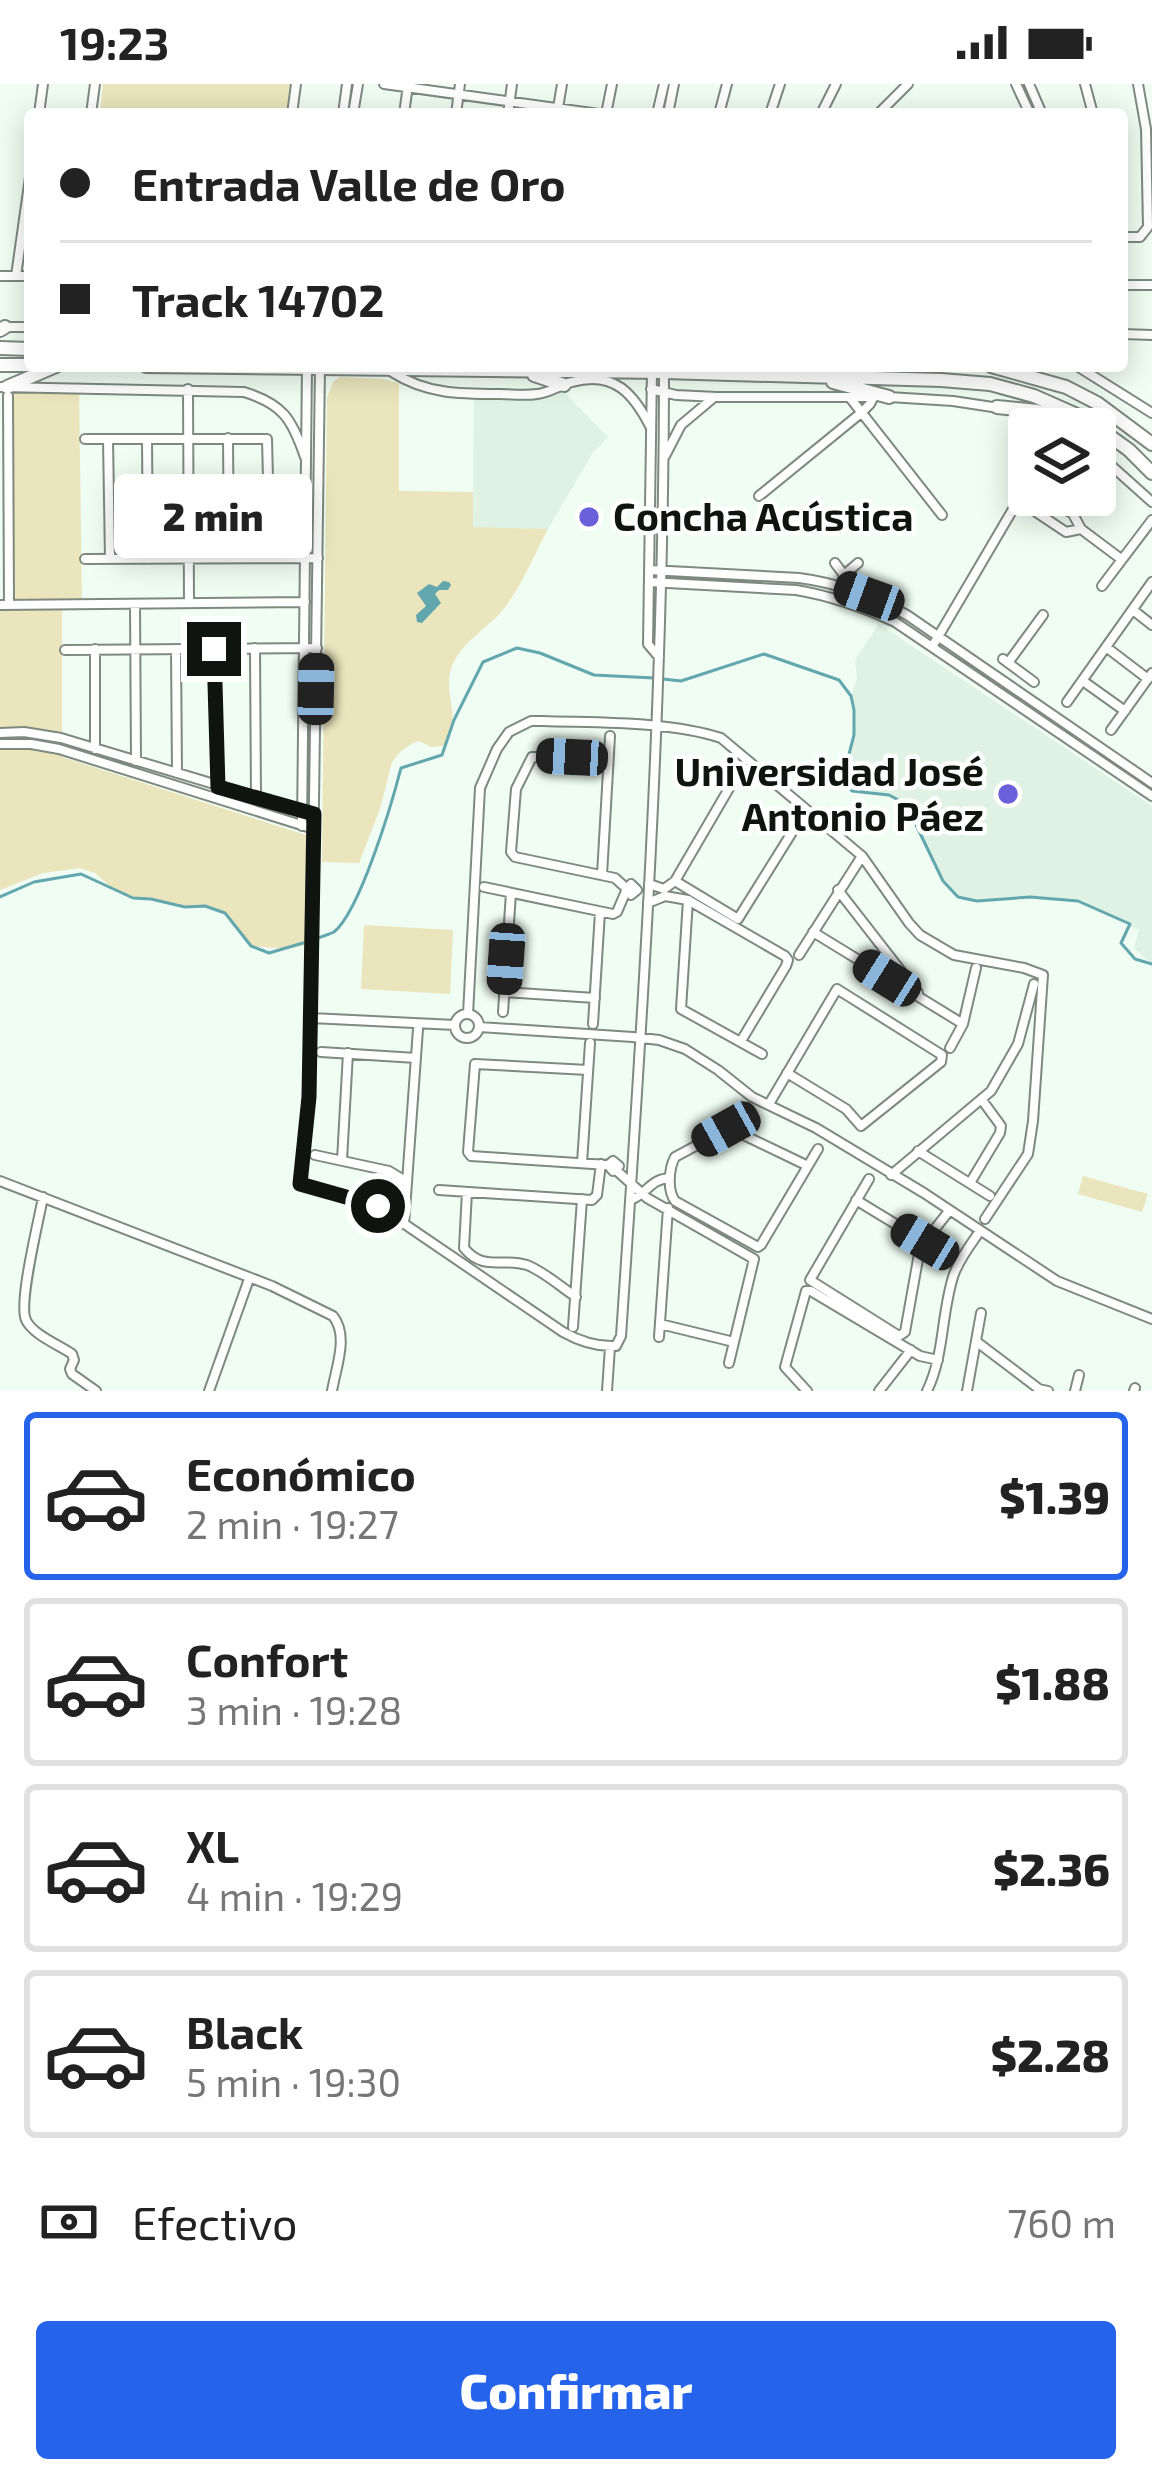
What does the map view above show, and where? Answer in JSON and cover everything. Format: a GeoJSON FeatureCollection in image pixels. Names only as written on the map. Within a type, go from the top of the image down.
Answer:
{"type":"FeatureCollection","features":[{"type":"Feature","properties":{"kind":"main road"},"geometry":{"type":"LineString","coordinates":[[5,390],[43,372]]}},
{"type":"Feature","properties":{"kind":"main road"},"geometry":{"type":"LineString","coordinates":[[525,372],[564,385]]}},
{"type":"Feature","properties":{"kind":"main road"},"geometry":{"type":"LineString","coordinates":[[723,372],[990,384],[1034,396],[1086,419],[1152,473]]}},
{"type":"Feature","properties":{"kind":"main road"},"geometry":{"type":"LineString","coordinates":[[1014,372],[1066,386],[1152,444]]}},
{"type":"Feature","properties":{"kind":"main road"},"geometry":{"type":"LineString","coordinates":[[809,376],[890,397]]}},
{"type":"Feature","properties":{"kind":"main road"},"geometry":{"type":"LineString","coordinates":[[997,407],[1008,408]]}},
{"type":"Feature","properties":{"kind":"main road"},"geometry":{"type":"LineString","coordinates":[[1116,442],[1124,446]]}},
{"type":"Feature","properties":{"kind":"street"},"geometry":{"type":"LineString","coordinates":[[384,84],[459,89],[543,108]]}},
{"type":"Feature","properties":{"kind":"street"},"geometry":{"type":"LineString","coordinates":[[508,108],[512,84]]}},
{"type":"Feature","properties":{"kind":"street"},"geometry":{"type":"LineString","coordinates":[[884,108],[908,84]]}},
{"type":"Feature","properties":{"kind":"street"},"geometry":{"type":"LineString","coordinates":[[1128,237],[1140,237],[1148,227],[1146,129],[1138,84]]}},
{"type":"Feature","properties":{"kind":"street"},"geometry":{"type":"LineString","coordinates":[[16,276],[24,219]]}},
{"type":"Feature","properties":{"kind":"street"},"geometry":{"type":"LineString","coordinates":[[0,276],[24,277]]}},
{"type":"Feature","properties":{"kind":"street"},"geometry":{"type":"LineString","coordinates":[[302,826],[307,464],[314,372]]}},
{"type":"Feature","properties":{"kind":"street"},"geometry":{"type":"LineString","coordinates":[[314,372],[319,557],[311,1018],[300,1184],[378,1206],[563,1332],[610,1347],[621,1336],[658,728],[659,658],[648,644],[655,582],[651,389],[657,372]]}},
{"type":"Feature","properties":{"kind":"street"},"geometry":{"type":"LineString","coordinates":[[391,372],[439,393],[541,394],[585,380],[605,382],[629,392],[651,428]]}},
{"type":"Feature","properties":{"kind":"street"},"geometry":{"type":"LineString","coordinates":[[655,571],[662,463],[663,390],[659,372]]}},
{"type":"Feature","properties":{"kind":"street"},"geometry":{"type":"LineString","coordinates":[[1086,372],[1152,413]]}},
{"type":"Feature","properties":{"kind":"street"},"geometry":{"type":"LineString","coordinates":[[188,389],[189,603]]}},
{"type":"Feature","properties":{"kind":"street"},"geometry":{"type":"LineString","coordinates":[[651,389],[717,397],[953,400],[1008,411]]}},
{"type":"Feature","properties":{"kind":"street"},"geometry":{"type":"LineString","coordinates":[[305,602],[5,605],[5,390],[244,392],[287,416],[307,464]]}},
{"type":"Feature","properties":{"kind":"street"},"geometry":{"type":"LineString","coordinates":[[662,463],[681,425],[717,397]]}},
{"type":"Feature","properties":{"kind":"street"},"geometry":{"type":"LineString","coordinates":[[850,398],[942,515]]}},
{"type":"Feature","properties":{"kind":"street"},"geometry":{"type":"LineString","coordinates":[[759,496],[872,398]]}},
{"type":"Feature","properties":{"kind":"street"},"geometry":{"type":"LineString","coordinates":[[228,438],[229,558]]}},
{"type":"Feature","properties":{"kind":"street"},"geometry":{"type":"LineString","coordinates":[[85,439],[267,439],[270,558]]}},
{"type":"Feature","properties":{"kind":"street"},"geometry":{"type":"LineString","coordinates":[[108,439],[110,559]]}},
{"type":"Feature","properties":{"kind":"street"},"geometry":{"type":"LineString","coordinates":[[147,439],[148,559]]}},
{"type":"Feature","properties":{"kind":"street"},"geometry":{"type":"LineString","coordinates":[[1116,470],[1152,502]]}},
{"type":"Feature","properties":{"kind":"street"},"geometry":{"type":"LineString","coordinates":[[932,647],[1009,516]]}},
{"type":"Feature","properties":{"kind":"street"},"geometry":{"type":"LineString","coordinates":[[1042,516],[1066,532],[1081,529]]}},
{"type":"Feature","properties":{"kind":"street"},"geometry":{"type":"LineString","coordinates":[[1074,516],[1081,529],[1121,559]]}},
{"type":"Feature","properties":{"kind":"street"},"geometry":{"type":"LineString","coordinates":[[1102,586],[1152,520]]}},
{"type":"Feature","properties":{"kind":"street"},"geometry":{"type":"LineString","coordinates":[[85,560],[319,557]]}},
{"type":"Feature","properties":{"kind":"street"},"geometry":{"type":"LineString","coordinates":[[835,563],[844,574]]}},
{"type":"Feature","properties":{"kind":"street"},"geometry":{"type":"LineString","coordinates":[[841,586],[844,574],[858,563]]}},
{"type":"Feature","properties":{"kind":"street"},"geometry":{"type":"LineString","coordinates":[[655,571],[799,578],[841,586],[892,607],[1001,680],[1152,796]]}},
{"type":"Feature","properties":{"kind":"street"},"geometry":{"type":"LineString","coordinates":[[655,582],[818,593],[868,609],[1152,783]]}},
{"type":"Feature","properties":{"kind":"street"},"geometry":{"type":"LineString","coordinates":[[1066,702],[1152,582]]}},
{"type":"Feature","properties":{"kind":"street"},"geometry":{"type":"LineString","coordinates":[[135,604],[136,761]]}},
{"type":"Feature","properties":{"kind":"street"},"geometry":{"type":"LineString","coordinates":[[1132,610],[1152,625]]}},
{"type":"Feature","properties":{"kind":"street"},"geometry":{"type":"LineString","coordinates":[[1001,680],[1043,615]]}},
{"type":"Feature","properties":{"kind":"street"},"geometry":{"type":"LineString","coordinates":[[65,650],[317,647]]}},
{"type":"Feature","properties":{"kind":"street"},"geometry":{"type":"LineString","coordinates":[[1106,647],[1150,676],[1111,730]]}},
{"type":"Feature","properties":{"kind":"street"},"geometry":{"type":"LineString","coordinates":[[255,648],[256,799]]}},
{"type":"Feature","properties":{"kind":"street"},"geometry":{"type":"LineString","coordinates":[[176,649],[177,774]]}},
{"type":"Feature","properties":{"kind":"street"},"geometry":{"type":"LineString","coordinates":[[214,649],[218,787]]}},
{"type":"Feature","properties":{"kind":"street"},"geometry":{"type":"LineString","coordinates":[[95,650],[95,748]]}},
{"type":"Feature","properties":{"kind":"street"},"geometry":{"type":"LineString","coordinates":[[1008,663],[1034,682]]}},
{"type":"Feature","properties":{"kind":"street"},"geometry":{"type":"LineString","coordinates":[[1083,681],[1125,711]]}},
{"type":"Feature","properties":{"kind":"street"},"geometry":{"type":"LineString","coordinates":[[468,1014],[480,788],[508,732],[531,722],[706,734],[732,745],[862,856],[909,923],[938,948],[1043,975],[1028,1154],[985,1219]]}},
{"type":"Feature","properties":{"kind":"street"},"geometry":{"type":"LineString","coordinates":[[0,733],[54,736],[314,814]]}},
{"type":"Feature","properties":{"kind":"street"},"geometry":{"type":"LineString","coordinates":[[602,874],[610,736]]}},
{"type":"Feature","properties":{"kind":"street"},"geometry":{"type":"LineString","coordinates":[[0,744],[59,749],[314,830]]}},
{"type":"Feature","properties":{"kind":"street"},"geometry":{"type":"LineString","coordinates":[[608,759],[532,757],[516,789],[511,852],[618,879],[630,890]]}},
{"type":"Feature","properties":{"kind":"street"},"geometry":{"type":"LineString","coordinates":[[648,904],[675,881],[738,773]]}},
{"type":"Feature","properties":{"kind":"street"},"geometry":{"type":"LineString","coordinates":[[675,881],[738,919],[796,826]]}},
{"type":"Feature","properties":{"kind":"street"},"geometry":{"type":"LineString","coordinates":[[799,955],[862,856]]}},
{"type":"Feature","properties":{"kind":"street"},"geometry":{"type":"LineString","coordinates":[[484,887],[600,912],[617,912],[630,890]]}},
{"type":"Feature","properties":{"kind":"street"},"geometry":{"type":"LineString","coordinates":[[630,890],[649,887],[688,900],[788,960],[741,1041]]}},
{"type":"Feature","properties":{"kind":"street"},"geometry":{"type":"LineString","coordinates":[[838,890],[925,1001]]}},
{"type":"Feature","properties":{"kind":"street"},"geometry":{"type":"LineString","coordinates":[[502,1012],[511,893]]}},
{"type":"Feature","properties":{"kind":"street"},"geometry":{"type":"LineString","coordinates":[[688,900],[681,1009],[762,1054]]}},
{"type":"Feature","properties":{"kind":"street"},"geometry":{"type":"LineString","coordinates":[[593,1024],[600,912]]}},
{"type":"Feature","properties":{"kind":"street"},"geometry":{"type":"LineString","coordinates":[[812,932],[963,1024]]}},
{"type":"Feature","properties":{"kind":"street"},"geometry":{"type":"LineString","coordinates":[[950,1048],[963,1024],[976,968]]}},
{"type":"Feature","properties":{"kind":"street"},"geometry":{"type":"LineString","coordinates":[[891,1175],[991,1090],[1018,1044],[1034,984]]}},
{"type":"Feature","properties":{"kind":"street"},"geometry":{"type":"LineString","coordinates":[[769,1104],[787,1073],[837,989],[942,1055],[941,1062],[861,1126],[846,1109],[787,1073]]}},
{"type":"Feature","properties":{"kind":"street"},"geometry":{"type":"LineString","coordinates":[[504,992],[595,998]]}},
{"type":"Feature","properties":{"kind":"street"},"geometry":{"type":"LineString","coordinates":[[468,1014],[477,1019],[479,1027],[474,1037],[466,1039],[459,1036],[455,1025],[468,1014]]}},
{"type":"Feature","properties":{"kind":"street"},"geometry":{"type":"LineString","coordinates":[[311,1018],[455,1025]]}},
{"type":"Feature","properties":{"kind":"street"},"geometry":{"type":"LineString","coordinates":[[479,1027],[640,1037],[685,1049],[742,1091],[816,1128],[1057,1281],[1152,1319]]}},
{"type":"Feature","properties":{"kind":"street"},"geometry":{"type":"LineString","coordinates":[[404,1224],[418,1029]]}},
{"type":"Feature","properties":{"kind":"street"},"geometry":{"type":"LineString","coordinates":[[581,1163],[590,1043]]}},
{"type":"Feature","properties":{"kind":"street"},"geometry":{"type":"LineString","coordinates":[[321,1052],[416,1058]]}},
{"type":"Feature","properties":{"kind":"street"},"geometry":{"type":"LineString","coordinates":[[342,1160],[348,1054]]}},
{"type":"Feature","properties":{"kind":"street"},"geometry":{"type":"LineString","coordinates":[[588,1070],[478,1062],[473,1068],[469,1154],[611,1165],[642,1193],[754,1259],[729,1364]]}},
{"type":"Feature","properties":{"kind":"street"},"geometry":{"type":"LineString","coordinates":[[970,1183],[1001,1126],[982,1100]]}},
{"type":"Feature","properties":{"kind":"street"},"geometry":{"type":"LineString","coordinates":[[808,1166],[729,1128],[675,1156],[670,1195],[758,1247],[808,1166],[818,1149]]}},
{"type":"Feature","properties":{"kind":"street"},"geometry":{"type":"LineString","coordinates":[[439,1190],[592,1200],[611,1165],[634,1151]]}},
{"type":"Feature","properties":{"kind":"street"},"geometry":{"type":"LineString","coordinates":[[918,1151],[991,1196]]}},
{"type":"Feature","properties":{"kind":"street"},"geometry":{"type":"LineString","coordinates":[[315,1155],[389,1171],[407,1182]]}},
{"type":"Feature","properties":{"kind":"street"},"geometry":{"type":"LineString","coordinates":[[630,1200],[657,1180],[670,1178]]}},
{"type":"Feature","properties":{"kind":"street"},"geometry":{"type":"LineString","coordinates":[[869,1179],[809,1280],[899,1336],[905,1332],[920,1248],[950,1211]]}},
{"type":"Feature","properties":{"kind":"street"},"geometry":{"type":"LineString","coordinates":[[0,1181],[272,1286],[333,1316],[340,1324],[341,1338],[333,1391]]}},
{"type":"Feature","properties":{"kind":"street"},"geometry":{"type":"LineString","coordinates":[[467,1192],[467,1252],[481,1262],[527,1265],[575,1297]]}},
{"type":"Feature","properties":{"kind":"street"},"geometry":{"type":"LineString","coordinates":[[43,1197],[24,1315],[27,1324],[72,1354],[72,1374],[96,1391]]}},
{"type":"Feature","properties":{"kind":"street"},"geometry":{"type":"LineString","coordinates":[[574,1327],[582,1199]]}},
{"type":"Feature","properties":{"kind":"street"},"geometry":{"type":"LineString","coordinates":[[856,1200],[925,1242]]}},
{"type":"Feature","properties":{"kind":"street"},"geometry":{"type":"LineString","coordinates":[[659,1337],[668,1208]]}},
{"type":"Feature","properties":{"kind":"street"},"geometry":{"type":"LineString","coordinates":[[927,1391],[938,1360],[952,1280],[980,1231]]}},
{"type":"Feature","properties":{"kind":"street"},"geometry":{"type":"LineString","coordinates":[[208,1391],[249,1279]]}},
{"type":"Feature","properties":{"kind":"street"},"geometry":{"type":"LineString","coordinates":[[807,1391],[785,1369],[806,1291],[910,1350],[938,1360]]}},
{"type":"Feature","properties":{"kind":"street"},"geometry":{"type":"LineString","coordinates":[[967,1391],[981,1312]]}},
{"type":"Feature","properties":{"kind":"street"},"geometry":{"type":"LineString","coordinates":[[660,1324],[734,1342]]}},
{"type":"Feature","properties":{"kind":"street"},"geometry":{"type":"LineString","coordinates":[[976,1342],[1048,1391]]}},
{"type":"Feature","properties":{"kind":"street"},"geometry":{"type":"LineString","coordinates":[[607,1391],[610,1347]]}},
{"type":"Feature","properties":{"kind":"street"},"geometry":{"type":"LineString","coordinates":[[879,1391],[910,1350]]}},
{"type":"Feature","properties":{"kind":"street"},"geometry":{"type":"LineString","coordinates":[[1076,1391],[1079,1375]]}},
{"type":"Feature","properties":{"kind":"shaded area"},"geometry":{"type":"Polygon","coordinates":[[[103,84],[290,84],[287,108],[101,108],[103,84]]]}},
{"type":"Feature","properties":{"kind":"shaded area"},"geometry":{"type":"Polygon","coordinates":[[[340,377],[399,383],[399,491],[473,492],[473,527],[548,529],[508,603],[463,648],[452,666],[452,727],[443,746],[419,741],[392,762],[359,863],[322,862],[327,398],[340,377]]]}},
{"type":"Feature","properties":{"kind":"shaded area"},"geometry":{"type":"Polygon","coordinates":[[[12,390],[79,390],[82,600],[62,601],[62,757],[306,835],[306,945],[288,949],[251,946],[225,913],[205,906],[133,898],[80,868],[43,873],[0,890],[0,611],[13,610],[12,390]]]}},
{"type":"Feature","properties":{"kind":"shaded area"},"geometry":{"type":"Polygon","coordinates":[[[564,392],[608,437],[592,454],[548,529],[473,528],[474,400],[543,399],[564,392]]]}},
{"type":"Feature","properties":{"kind":"shaded area","name":"Universidad José Antonio Páez"},"geometry":{"type":"Polygon","coordinates":[[[879,624],[1152,806],[1152,964],[1134,948],[1139,930],[1078,901],[958,897],[943,881],[906,804],[889,795],[852,791],[842,781],[855,728],[851,696],[857,679],[855,660],[879,624]]]}},
{"type":"Feature","properties":{"kind":"shaded area"},"geometry":{"type":"Polygon","coordinates":[[[364,925],[453,930],[450,994],[361,989],[364,925]]]}},
{"type":"Feature","properties":{"kind":"shaded area"},"geometry":{"type":"Polygon","coordinates":[[[1083,1176],[1148,1194],[1142,1212],[1078,1194],[1083,1176]]]}},
{"type":"Feature","properties":{"kind":"water"},"geometry":{"type":"Polygon","coordinates":[[[443,581],[451,585],[435,594],[441,603],[422,623],[417,622],[416,615],[426,606],[417,593],[443,581]]]}},
{"type":"Feature","properties":{"kind":"waterway"},"geometry":{"type":"LineString","coordinates":[[316,939],[334,932],[354,902],[401,768],[442,755],[483,662],[517,648],[594,675],[654,678]]}},
{"type":"Feature","properties":{"kind":"waterway"},"geometry":{"type":"LineString","coordinates":[[663,679],[681,681],[764,654],[839,680],[854,710],[854,735],[842,781],[852,791],[889,795],[906,804],[943,881],[958,897],[1078,901],[1130,924],[1121,943],[1135,959],[1152,964]]}},
{"type":"Feature","properties":{"kind":"waterway"},"geometry":{"type":"LineString","coordinates":[[0,897],[34,882],[81,874],[133,898],[205,906],[225,913],[251,946],[269,953],[303,943]]}},
{"type":"Feature","properties":{"kind":"place","name":"Concha Acústica"},"geometry":{"type":"Point","coordinates":[589,517]}},
{"type":"Feature","properties":{"kind":"place","name":"Universidad José Antonio Páez"},"geometry":{"type":"Point","coordinates":[1008,794]}},
{"type":"Feature","properties":{"kind":"route"},"geometry":{"type":"LineString","coordinates":[[214,649],[218,787],[314,814],[309,1097],[300,1184],[378,1206]]}}]}
